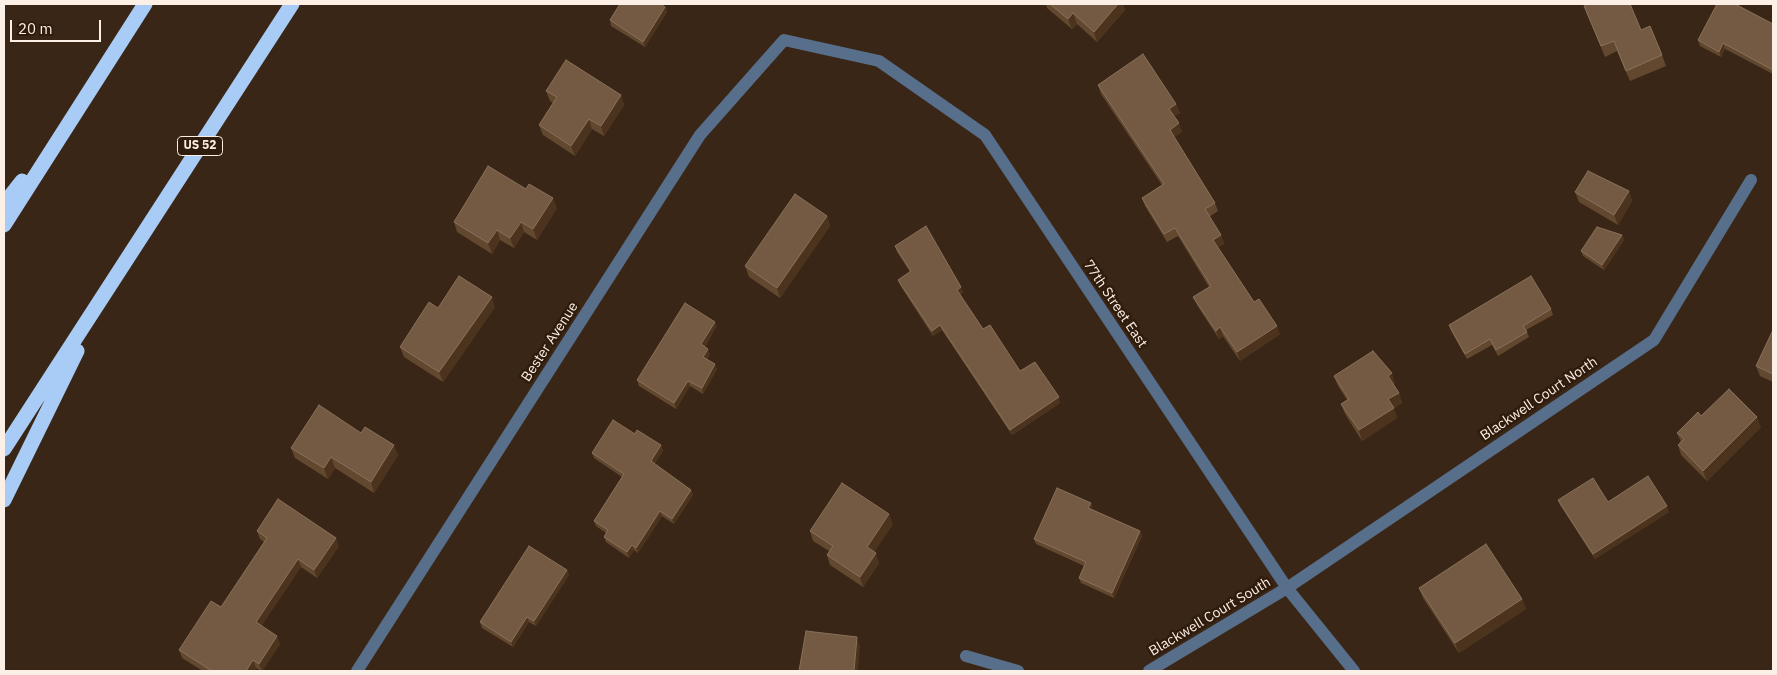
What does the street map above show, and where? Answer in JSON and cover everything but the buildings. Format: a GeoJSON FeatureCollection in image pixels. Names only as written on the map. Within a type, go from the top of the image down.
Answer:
{"type":"FeatureCollection","features":[{"type":"Feature","properties":{"kind":"highway"},"geometry":{"type":"LineString","coordinates":[[4,225],[145,4]]}},
{"type":"Feature","properties":{"kind":"highway","name":"US 52"},"geometry":{"type":"LineString","coordinates":[[4,449],[292,4]]}},
{"type":"Feature","properties":{"kind":"highway"},"geometry":{"type":"LineString","coordinates":[[4,204],[81,104]]}},
{"type":"Feature","properties":{"kind":"highway"},"geometry":{"type":"LineString","coordinates":[[4,500],[108,288]]}},
{"type":"Feature","properties":{"kind":"street","name":"77th Street East"},"geometry":{"type":"LineString","coordinates":[[784,40],[879,61],[985,135],[1287,588],[1354,671]]}},
{"type":"Feature","properties":{"kind":"street","name":"Bester Avenue"},"geometry":{"type":"LineString","coordinates":[[356,671],[700,135],[784,40]]}},
{"type":"Feature","properties":{"kind":"street","name":"Blackwell Court North"},"geometry":{"type":"LineString","coordinates":[[1287,588],[1654,340],[1751,180]]}},
{"type":"Feature","properties":{"kind":"street","name":"Blackwell Court South"},"geometry":{"type":"LineString","coordinates":[[1149,671],[1287,588]]}},
{"type":"Feature","properties":{"kind":"street"},"geometry":{"type":"LineString","coordinates":[[966,656],[1018,671]]}}]}
